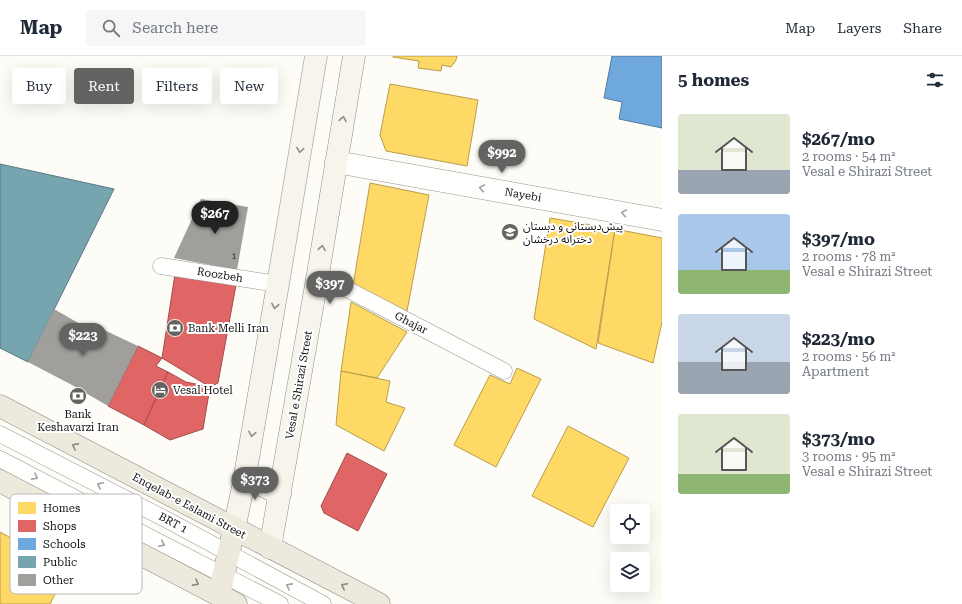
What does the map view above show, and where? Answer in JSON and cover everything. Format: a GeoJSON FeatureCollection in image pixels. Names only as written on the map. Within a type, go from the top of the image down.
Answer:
{"type":"FeatureCollection","features":[{"type":"Feature","properties":{"kind":"main road"},"geometry":{"type":"LineString","coordinates":[[142,550],[226,591],[229,554],[245,477],[316,56]]}},
{"type":"Feature","properties":{"kind":"main road","name":"Vesal e Shirazi Street"},"geometry":{"type":"LineString","coordinates":[[270,548],[318,274],[354,56]]}},
{"type":"Feature","properties":{"kind":"main road","name":"Enqelab-e Eslami Street"},"geometry":{"type":"LineString","coordinates":[[0,406],[379,604]]}},
{"type":"Feature","properties":{"kind":"main road"},"geometry":{"type":"LineString","coordinates":[[245,477],[280,494]]}},
{"type":"Feature","properties":{"kind":"main road"},"geometry":{"type":"LineString","coordinates":[[0,481],[27,494]]}},
{"type":"Feature","properties":{"kind":"street","name":"Nayebi"},"geometry":{"type":"LineString","coordinates":[[336,162],[662,220]]}},
{"type":"Feature","properties":{"kind":"lane","name":"Roozbeh"},"geometry":{"type":"LineString","coordinates":[[161,266],[278,284]]}},
{"type":"Feature","properties":{"kind":"lane","name":"Ghajar"},"geometry":{"type":"LineString","coordinates":[[318,274],[504,371]]}},
{"type":"Feature","properties":{"kind":"lane","name":"BRT 1"},"geometry":{"type":"LineString","coordinates":[[0,434],[117,494]]}},
{"type":"Feature","properties":{"kind":"lane"},"geometry":{"type":"LineString","coordinates":[[0,459],[60,494]]}},
{"type":"Feature","properties":{"kind":"lane","name":"BRT 1"},"geometry":{"type":"LineString","coordinates":[[142,507],[324,604]]}},
{"type":"Feature","properties":{"kind":"lane"},"geometry":{"type":"LineString","coordinates":[[142,542],[226,591],[280,604]]}},
{"type":"Feature","properties":{"kind":"building: Homes"},"geometry":{"type":"Polygon","coordinates":[[[393,56],[457,56],[451,67],[442,65],[441,71],[418,68],[419,61],[393,56]]]}},
{"type":"Feature","properties":{"kind":"building: Homes"},"geometry":{"type":"Polygon","coordinates":[[[390,84],[478,100],[467,166],[386,151],[380,135],[390,84]]]}},
{"type":"Feature","properties":{"kind":"building: Homes"},"geometry":{"type":"Polygon","coordinates":[[[370,183],[429,195],[407,311],[353,286],[370,183]]]}},
{"type":"Feature","properties":{"kind":"building: Homes"},"geometry":{"type":"Polygon","coordinates":[[[550,218],[615,229],[596,349],[534,319],[550,218]]]}},
{"type":"Feature","properties":{"kind":"building: Homes"},"geometry":{"type":"Polygon","coordinates":[[[615,229],[662,238],[662,322],[653,363],[598,343],[615,229]]]}},
{"type":"Feature","properties":{"kind":"building: Homes"},"geometry":{"type":"Polygon","coordinates":[[[351,302],[407,332],[377,378],[341,371],[351,302]]]}},
{"type":"Feature","properties":{"kind":"building: Homes"},"geometry":{"type":"Polygon","coordinates":[[[517,368],[541,379],[496,467],[454,445],[490,375],[510,384],[517,368]]]}},
{"type":"Feature","properties":{"kind":"building: Homes"},"geometry":{"type":"Polygon","coordinates":[[[341,371],[390,381],[386,402],[405,408],[384,451],[336,425],[341,371]]]}},
{"type":"Feature","properties":{"kind":"building: Homes"},"geometry":{"type":"Polygon","coordinates":[[[568,426],[629,458],[593,527],[532,496],[568,426]]]}},
{"type":"Feature","properties":{"kind":"building: Homes"},"geometry":{"type":"Polygon","coordinates":[[[0,532],[10,537],[10,594],[55,594],[50,604],[0,604],[0,532]]]}},
{"type":"Feature","properties":{"kind":"building: Shops"},"geometry":{"type":"Polygon","coordinates":[[[175,274],[236,285],[218,383],[210,387],[162,358],[175,274]]]}},
{"type":"Feature","properties":{"kind":"building: Shops"},"geometry":{"type":"Polygon","coordinates":[[[138,346],[162,358],[156,366],[168,372],[144,425],[108,406],[138,346]]]}},
{"type":"Feature","properties":{"kind":"building: Shops"},"geometry":{"type":"Polygon","coordinates":[[[168,372],[186,382],[210,387],[203,429],[170,440],[144,425],[168,372]]]}},
{"type":"Feature","properties":{"kind":"building: Shops"},"geometry":{"type":"Polygon","coordinates":[[[347,453],[387,474],[358,531],[324,513],[321,506],[347,453]]]}},
{"type":"Feature","properties":{"kind":"building: Schools"},"geometry":{"type":"Polygon","coordinates":[[[612,56],[662,56],[662,128],[619,119],[622,102],[604,98],[612,56]]]}},
{"type":"Feature","properties":{"kind":"building: Public"},"geometry":{"type":"Polygon","coordinates":[[[0,164],[114,189],[28,362],[0,348],[0,164]]]}},
{"type":"Feature","properties":{"kind":"building: Other"},"geometry":{"type":"Polygon","coordinates":[[[201,199],[248,207],[237,270],[174,258],[201,199]]]}},
{"type":"Feature","properties":{"kind":"building: Other"},"geometry":{"type":"Polygon","coordinates":[[[54,309],[99,335],[102,329],[138,346],[108,406],[28,362],[54,309]]]}},
{"type":"Feature","properties":{"kind":"place","name":"پیش‌دبستانی و دبستان دخترانه درخشان"},"geometry":{"type":"Point","coordinates":[510,232]}},
{"type":"Feature","properties":{"kind":"place","name":"Bank Melli Iran"},"geometry":{"type":"Point","coordinates":[175,328]}},
{"type":"Feature","properties":{"kind":"place","name":"Vesal Hotel"},"geometry":{"type":"Point","coordinates":[160,390]}},
{"type":"Feature","properties":{"kind":"place","name":"Bank Keshavarzi Iran"},"geometry":{"type":"Point","coordinates":[78,396]}}]}
